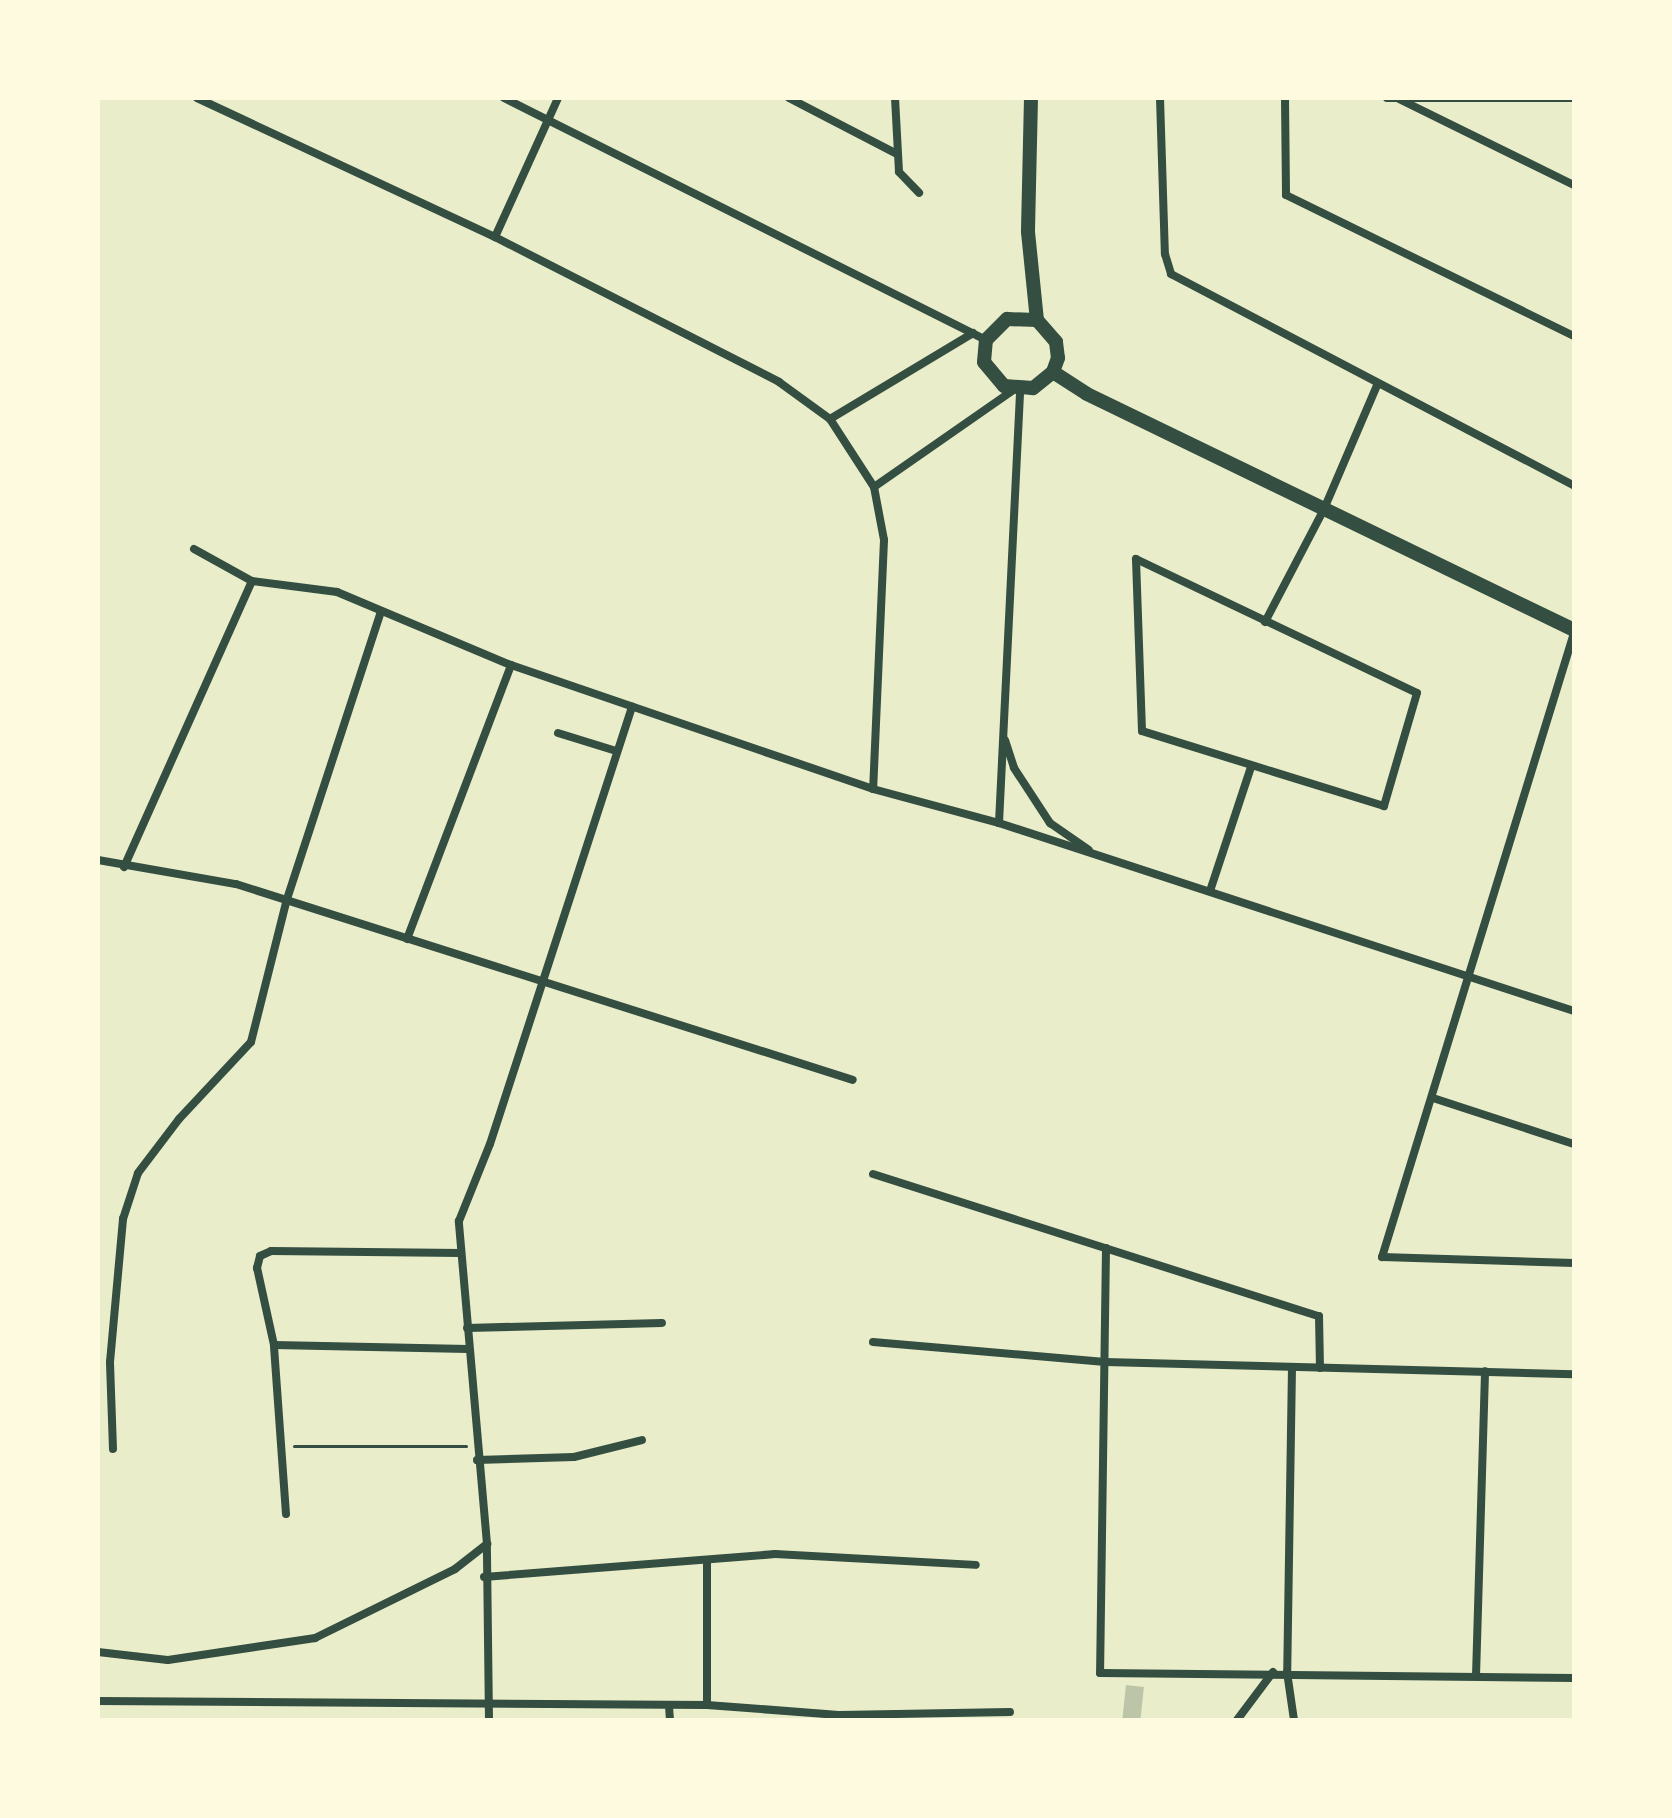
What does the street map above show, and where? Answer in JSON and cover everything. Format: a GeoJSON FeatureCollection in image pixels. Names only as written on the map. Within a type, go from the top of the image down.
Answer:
{"type":"FeatureCollection","features":[{"type":"Feature","properties":{"kind":"main road"},"geometry":{"type":"LineString","coordinates":[[1031,98],[1028,232],[1037,320],[1056,342],[1053,372],[1033,388],[1017,390],[991,376],[984,362],[979,337],[1007,319],[1037,320]]}},
{"type":"Feature","properties":{"kind":"main road"},"geometry":{"type":"LineString","coordinates":[[1053,372],[1087,394],[1574,632]]}},
{"type":"Feature","properties":{"kind":"street"},"geometry":{"type":"LineString","coordinates":[[197,98],[495,237],[779,382],[830,419],[874,487],[884,540],[873,789]]}},
{"type":"Feature","properties":{"kind":"street"},"geometry":{"type":"LineString","coordinates":[[504,98],[979,337]]}},
{"type":"Feature","properties":{"kind":"street"},"geometry":{"type":"LineString","coordinates":[[495,237],[558,98]]}},
{"type":"Feature","properties":{"kind":"street"},"geometry":{"type":"LineString","coordinates":[[789,98],[897,154]]}},
{"type":"Feature","properties":{"kind":"street"},"geometry":{"type":"LineString","coordinates":[[895,98],[899,172],[919,193]]}},
{"type":"Feature","properties":{"kind":"street"},"geometry":{"type":"LineString","coordinates":[[1160,98],[1165,254],[1171,274],[1574,486]]}},
{"type":"Feature","properties":{"kind":"street"},"geometry":{"type":"LineString","coordinates":[[1285,98],[1286,195],[1574,336]]}},
{"type":"Feature","properties":{"kind":"street"},"geometry":{"type":"LineString","coordinates":[[1387,98],[1574,98]]}},
{"type":"Feature","properties":{"kind":"street"},"geometry":{"type":"LineString","coordinates":[[1397,98],[1574,185]]}},
{"type":"Feature","properties":{"kind":"street"},"geometry":{"type":"LineString","coordinates":[[830,419],[979,337]]}},
{"type":"Feature","properties":{"kind":"street"},"geometry":{"type":"LineString","coordinates":[[1265,622],[1324,509],[1378,383]]}},
{"type":"Feature","properties":{"kind":"street"},"geometry":{"type":"LineString","coordinates":[[874,487],[1017,390]]}},
{"type":"Feature","properties":{"kind":"street"},"geometry":{"type":"LineString","coordinates":[[999,823],[1017,390]]}},
{"type":"Feature","properties":{"kind":"street"},"geometry":{"type":"LineString","coordinates":[[194,549],[252,581],[337,592],[511,665],[873,789],[999,823],[1574,1011]]}},
{"type":"Feature","properties":{"kind":"street"},"geometry":{"type":"LineString","coordinates":[[1136,559],[1265,622],[1417,693],[1384,806],[1142,731],[1136,559]]}},
{"type":"Feature","properties":{"kind":"street"},"geometry":{"type":"LineString","coordinates":[[124,867],[252,581]]}},
{"type":"Feature","properties":{"kind":"street"},"geometry":{"type":"LineString","coordinates":[[113,1449],[110,1362],[123,1219],[138,1173],[179,1119],[251,1042],[287,899],[381,611]]}},
{"type":"Feature","properties":{"kind":"street"},"geometry":{"type":"LineString","coordinates":[[1574,632],[1466,974],[1433,1098],[1382,1257],[1574,1263]]}},
{"type":"Feature","properties":{"kind":"street"},"geometry":{"type":"LineString","coordinates":[[407,939],[511,665]]}},
{"type":"Feature","properties":{"kind":"street"},"geometry":{"type":"LineString","coordinates":[[489,1720],[484,1577],[487,1544],[474,1446],[459,1221],[490,1144],[632,706]]}},
{"type":"Feature","properties":{"kind":"street"},"geometry":{"type":"LineString","coordinates":[[558,733],[616,751]]}},
{"type":"Feature","properties":{"kind":"street"},"geometry":{"type":"LineString","coordinates":[[1003,734],[1014,768],[1050,823],[1097,855]]}},
{"type":"Feature","properties":{"kind":"street"},"geometry":{"type":"LineString","coordinates":[[1210,891],[1251,767]]}},
{"type":"Feature","properties":{"kind":"street"},"geometry":{"type":"LineString","coordinates":[[98,860],[124,867],[236,884],[853,1080]]}},
{"type":"Feature","properties":{"kind":"street"},"geometry":{"type":"LineString","coordinates":[[1433,1098],[1574,1144]]}},
{"type":"Feature","properties":{"kind":"street"},"geometry":{"type":"LineString","coordinates":[[873,1174],[1319,1316],[1320,1368]]}},
{"type":"Feature","properties":{"kind":"street"},"geometry":{"type":"LineString","coordinates":[[1106,1248],[1100,1673],[1287,1672],[1574,1678]]}},
{"type":"Feature","properties":{"kind":"street"},"geometry":{"type":"LineString","coordinates":[[286,1514],[274,1345],[257,1268],[260,1256],[271,1251],[461,1253]]}},
{"type":"Feature","properties":{"kind":"street"},"geometry":{"type":"LineString","coordinates":[[467,1328],[662,1323]]}},
{"type":"Feature","properties":{"kind":"street"},"geometry":{"type":"LineString","coordinates":[[873,1342],[1105,1362],[1574,1374]]}},
{"type":"Feature","properties":{"kind":"street"},"geometry":{"type":"LineString","coordinates":[[274,1345],[468,1349]]}},
{"type":"Feature","properties":{"kind":"street"},"geometry":{"type":"LineString","coordinates":[[1292,1367],[1287,1672],[1294,1720]]}},
{"type":"Feature","properties":{"kind":"street"},"geometry":{"type":"LineString","coordinates":[[1476,1676],[1485,1371]]}},
{"type":"Feature","properties":{"kind":"street"},"geometry":{"type":"LineString","coordinates":[[477,1460],[574,1457],[642,1440]]}},
{"type":"Feature","properties":{"kind":"street"},"geometry":{"type":"LineString","coordinates":[[98,1652],[168,1660],[315,1638],[455,1569],[487,1544]]}},
{"type":"Feature","properties":{"kind":"street"},"geometry":{"type":"LineString","coordinates":[[484,1577],[775,1554],[976,1565]]}},
{"type":"Feature","properties":{"kind":"street"},"geometry":{"type":"LineString","coordinates":[[707,1560],[707,1705]]}},
{"type":"Feature","properties":{"kind":"street"},"geometry":{"type":"LineString","coordinates":[[1237,1720],[1273,1672]]}},
{"type":"Feature","properties":{"kind":"street"},"geometry":{"type":"LineString","coordinates":[[98,1701],[488,1706],[707,1705],[839,1715],[1010,1712]]}},
{"type":"Feature","properties":{"kind":"street"},"geometry":{"type":"LineString","coordinates":[[669,1706],[670,1720]]}},
{"type":"Feature","properties":{"kind":"path"},"geometry":{"type":"LineString","coordinates":[[283,1446],[474,1446]]}},
{"type":"Feature","properties":{"kind":"building"},"geometry":{"type":"Polygon","coordinates":[[[1126,1685],[1144,1687],[1140,1720],[1122,1720],[1126,1685]]]}}]}
